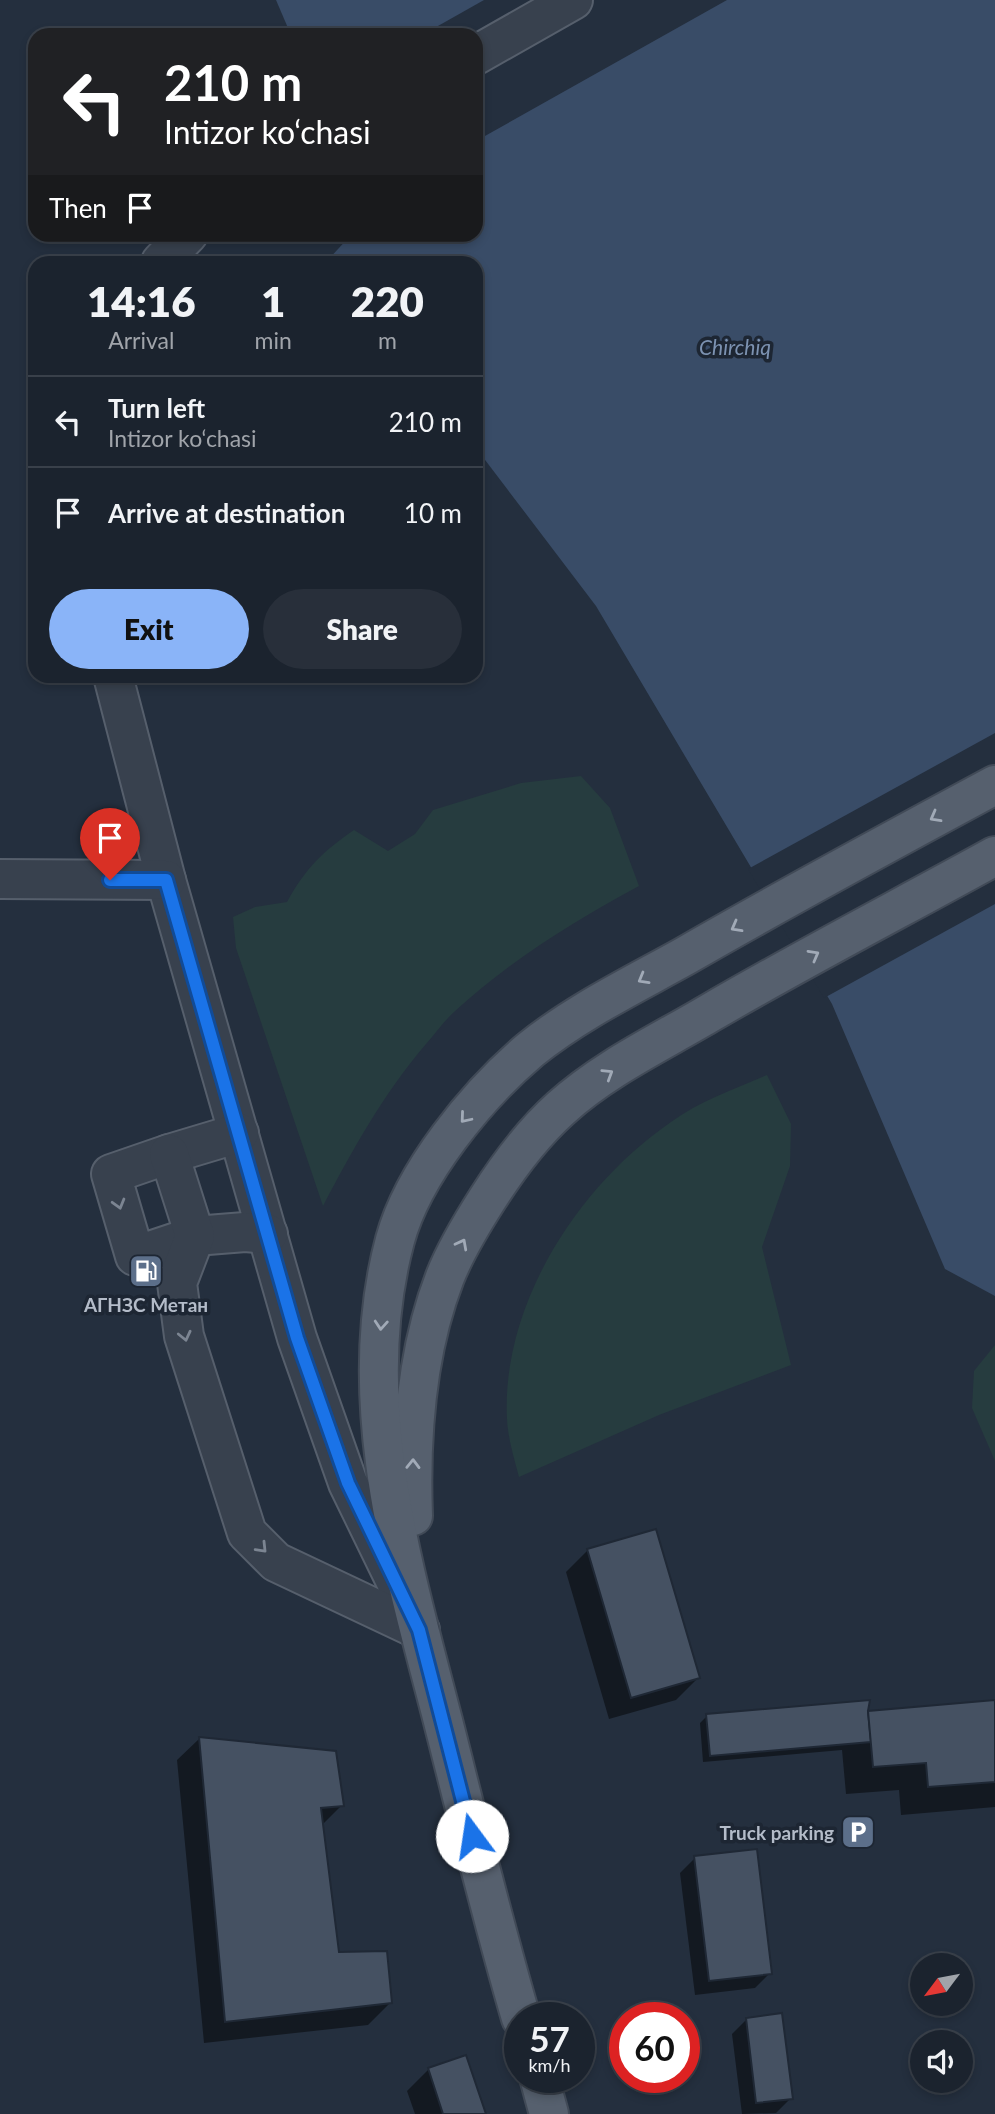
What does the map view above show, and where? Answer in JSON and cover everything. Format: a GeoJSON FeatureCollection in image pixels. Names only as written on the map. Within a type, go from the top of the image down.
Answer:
{"type":"FeatureCollection","features":[{"type":"Feature","properties":{"kind":"main road"},"geometry":{"type":"LineString","coordinates":[[516,2002],[419,1630],[387,1474],[379,1353],[387,1275],[407,1208],[422,1179],[459,1125],[505,1074],[530,1051],[580,1015],[995,785]]}},
{"type":"Feature","properties":{"kind":"main road"},"geometry":{"type":"LineString","coordinates":[[419,1630],[412,1505],[414,1425],[424,1346],[446,1275],[461,1244],[515,1158],[537,1132],[588,1086],[732,1000],[995,856]]}},
{"type":"Feature","properties":{"kind":"main road"},"geometry":{"type":"LineString","coordinates":[[543,2093],[549,2114]]}},
{"type":"Feature","properties":{"kind":"lane"},"geometry":{"type":"LineString","coordinates":[[483,51],[573,0]]}},
{"type":"Feature","properties":{"kind":"lane"},"geometry":{"type":"LineString","coordinates":[[167,256],[180,242]]}},
{"type":"Feature","properties":{"kind":"lane"},"geometry":{"type":"LineString","coordinates":[[115,683],[166,880],[297,1338],[348,1483],[419,1630]]}},
{"type":"Feature","properties":{"kind":"lane"},"geometry":{"type":"LineString","coordinates":[[0,879],[166,880]]}},
{"type":"Feature","properties":{"kind":"lane"},"geometry":{"type":"LineString","coordinates":[[239,1133],[111,1174],[135,1256],[195,1236],[245,1232],[268,1234]]}},
{"type":"Feature","properties":{"kind":"lane"},"geometry":{"type":"LineString","coordinates":[[169,1154],[195,1236],[177,1283],[184,1336],[247,1533],[276,1562],[419,1630]]}},
{"type":"Feature","properties":{"kind":"green space"},"geometry":{"type":"Polygon","coordinates":[[[581,776],[610,808],[639,886],[519,959],[450,1016],[383,1102],[323,1206],[236,948],[233,917],[255,907],[287,902],[316,862],[354,830],[388,851],[415,834],[433,810],[521,783],[581,776]]]}},
{"type":"Feature","properties":{"kind":"green space"},"geometry":{"type":"Polygon","coordinates":[[[767,1075],[791,1124],[790,1166],[762,1247],[791,1365],[659,1415],[519,1477],[507,1419],[509,1376],[517,1333],[532,1291],[552,1251],[577,1213],[637,1148],[694,1108],[767,1075]]]}},
{"type":"Feature","properties":{"kind":"green space"},"geometry":{"type":"Polygon","coordinates":[[[995,1345],[995,1461],[972,1408],[974,1371],[995,1345]]]}},
{"type":"Feature","properties":{"kind":"water"},"geometry":{"type":"Polygon","coordinates":[[[276,0],[484,0],[434,28],[288,28],[276,0]]]}},
{"type":"Feature","properties":{"kind":"water","name":"Chirchiq"},"geometry":{"type":"Polygon","coordinates":[[[727,0],[995,0],[995,1296],[945,1269],[832,1004],[596,606],[483,457],[483,256],[332,256],[345,242],[483,242],[483,137],[727,0]]]}},
{"type":"Feature","properties":{"kind":"pier"},"geometry":{"type":"Polygon","coordinates":[[[995,733],[995,904],[824,998],[748,869],[995,733]]]}},
{"type":"Feature","properties":{"kind":"building"},"geometry":{"type":"Polygon","coordinates":[[[656,1529],[700,1678],[631,1698],[587,1549],[656,1529]]]}},
{"type":"Feature","properties":{"kind":"building"},"geometry":{"type":"Polygon","coordinates":[[[870,1700],[868,1711],[871,1742],[710,1756],[706,1714],[870,1700]]]}},
{"type":"Feature","properties":{"kind":"building"},"geometry":{"type":"Polygon","coordinates":[[[995,1700],[995,1782],[928,1787],[926,1763],[873,1767],[868,1711],[995,1700]]]}},
{"type":"Feature","properties":{"kind":"building"},"geometry":{"type":"Polygon","coordinates":[[[199,1737],[336,1751],[344,1806],[321,1808],[339,1952],[387,1951],[392,2003],[225,2022],[199,1737]]]}},
{"type":"Feature","properties":{"kind":"building"},"geometry":{"type":"Polygon","coordinates":[[[757,1849],[772,1974],[709,1981],[694,1856],[757,1849]]]}},
{"type":"Feature","properties":{"kind":"building"},"geometry":{"type":"Polygon","coordinates":[[[782,2013],[793,2099],[756,2103],[746,2018],[782,2013]]]}},
{"type":"Feature","properties":{"kind":"building"},"geometry":{"type":"Polygon","coordinates":[[[466,2055],[486,2114],[443,2114],[428,2068],[466,2055]]]}},
{"type":"Feature","properties":{"kind":"place","name":"АГНЗС Метан"},"geometry":{"type":"Point","coordinates":[146,1271]}},
{"type":"Feature","properties":{"kind":"place","name":"Truck parking"},"geometry":{"type":"Point","coordinates":[858,1832]}},
{"type":"Feature","properties":{"kind":"route"},"geometry":{"type":"LineString","coordinates":[[110,880],[166,880],[297,1338],[348,1483],[419,1630],[472,1836]]}}]}
